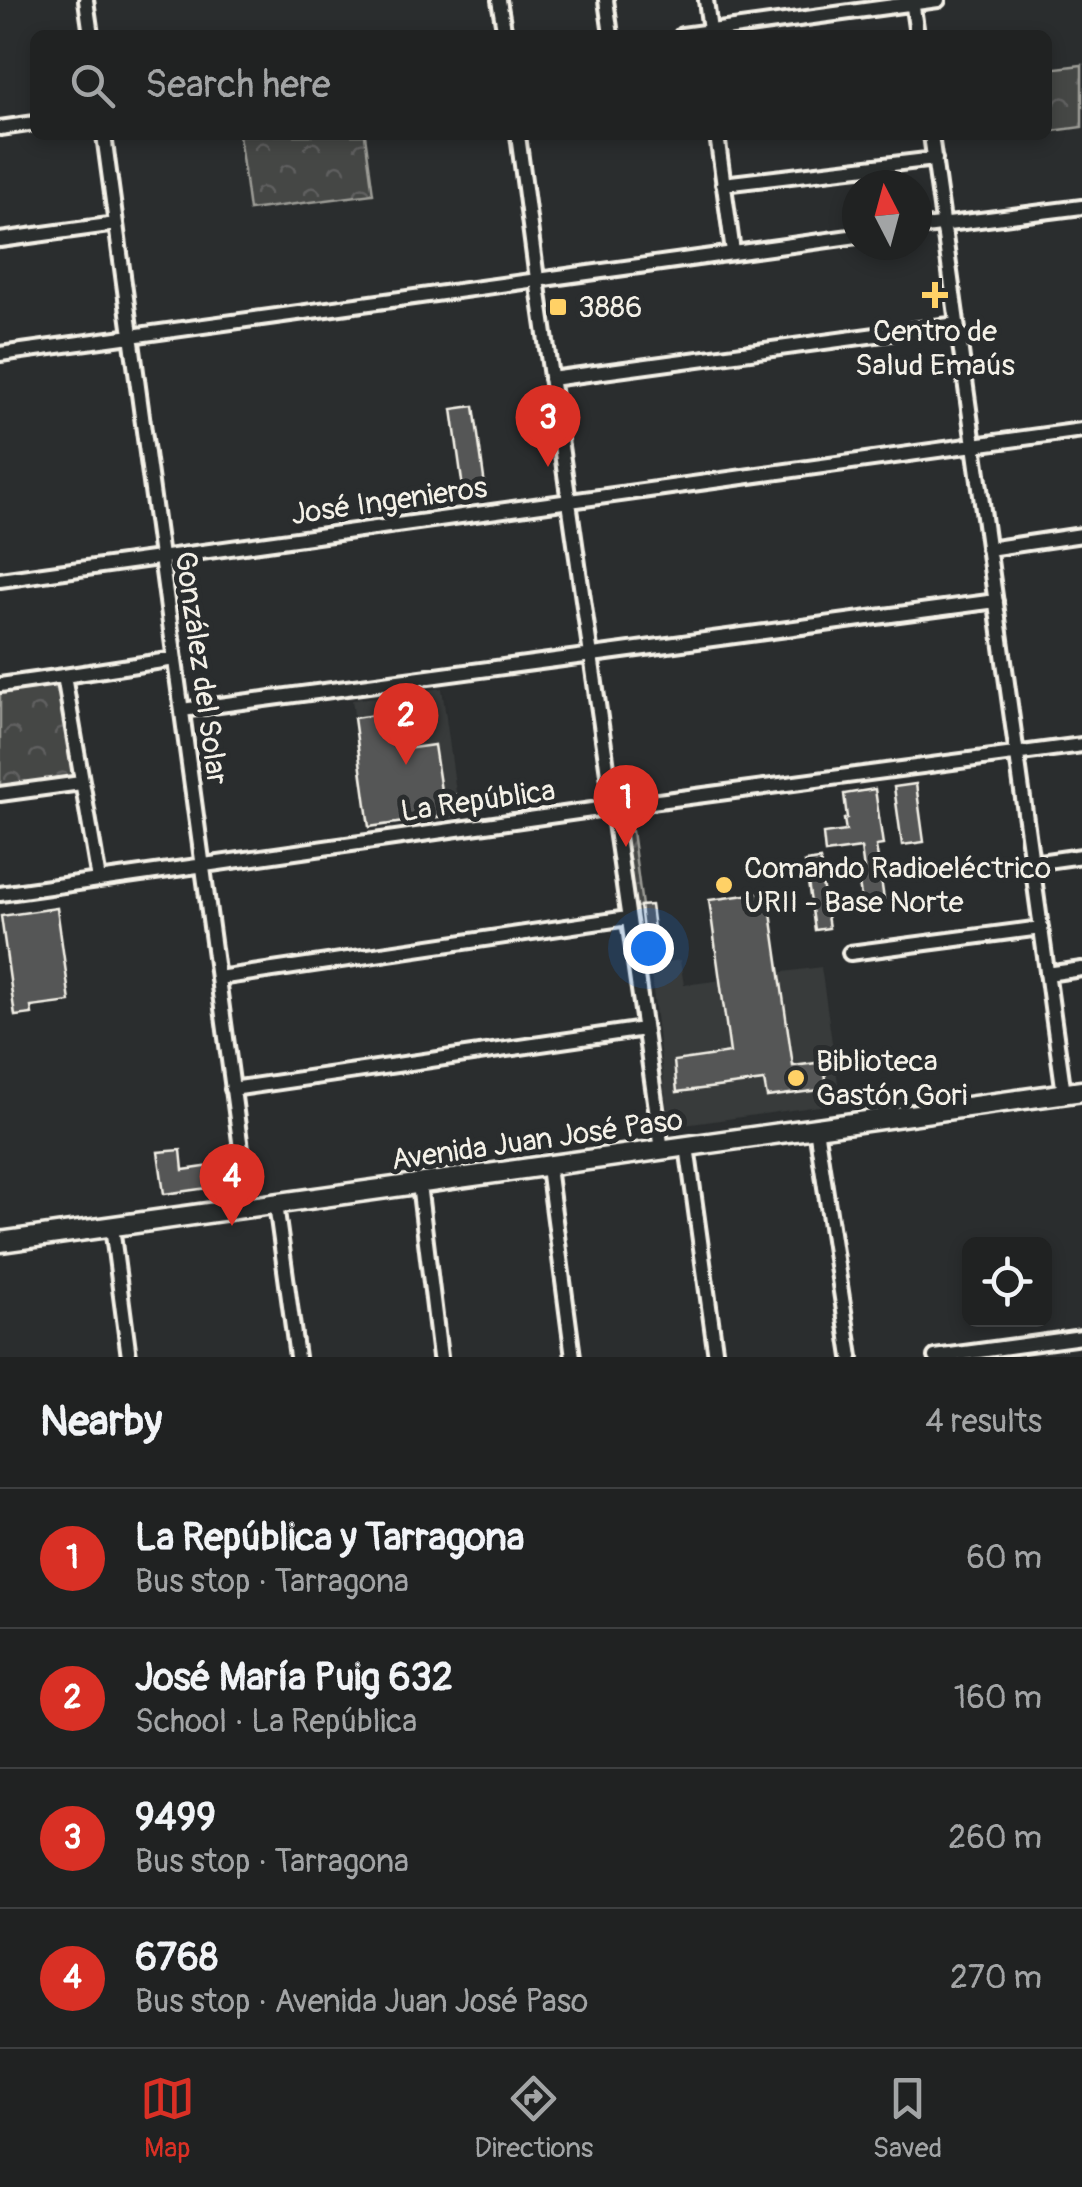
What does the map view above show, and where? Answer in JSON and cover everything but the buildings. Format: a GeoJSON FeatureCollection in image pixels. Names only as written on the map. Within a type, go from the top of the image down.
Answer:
{"type":"FeatureCollection","features":[{"type":"Feature","properties":{"kind":"main road","name":"Avenida Juan José Paso"},"geometry":{"type":"LineString","coordinates":[[0,1242],[1073,1092]]}},
{"type":"Feature","properties":{"kind":"street"},"geometry":{"type":"LineString","coordinates":[[86,0],[90,30]]}},
{"type":"Feature","properties":{"kind":"street"},"geometry":{"type":"LineString","coordinates":[[500,0],[503,30]]}},
{"type":"Feature","properties":{"kind":"street"},"geometry":{"type":"LineString","coordinates":[[606,0],[610,30]]}},
{"type":"Feature","properties":{"kind":"street"},"geometry":{"type":"LineString","coordinates":[[706,0],[710,30]]}},
{"type":"Feature","properties":{"kind":"street"},"geometry":{"type":"LineString","coordinates":[[813,0],[816,17]]}},
{"type":"Feature","properties":{"kind":"street"},"geometry":{"type":"LineString","coordinates":[[718,30],[938,0]]}},
{"type":"Feature","properties":{"kind":"street"},"geometry":{"type":"LineString","coordinates":[[913,2],[916,30]]}},
{"type":"Feature","properties":{"kind":"street"},"geometry":{"type":"LineString","coordinates":[[0,128],[30,124]]}},
{"type":"Feature","properties":{"kind":"street","name":"González del Solar"},"geometry":{"type":"LineString","coordinates":[[105,140],[249,1208]]}},
{"type":"Feature","properties":{"kind":"street"},"geometry":{"type":"LineString","coordinates":[[519,140],[662,1150]]}},
{"type":"Feature","properties":{"kind":"street"},"geometry":{"type":"LineString","coordinates":[[718,140],[733,252]]}},
{"type":"Feature","properties":{"kind":"street"},"geometry":{"type":"LineString","coordinates":[[932,140],[1047,974],[1073,1092]]}},
{"type":"Feature","properties":{"kind":"street"},"geometry":{"type":"LineString","coordinates":[[724,184],[934,160]]}},
{"type":"Feature","properties":{"kind":"street"},"geometry":{"type":"LineString","coordinates":[[932,226],[1082,207]]}},
{"type":"Feature","properties":{"kind":"street"},"geometry":{"type":"LineString","coordinates":[[0,240],[116,224]]}},
{"type":"Feature","properties":{"kind":"street"},"geometry":{"type":"LineString","coordinates":[[0,354],[842,238]]}},
{"type":"Feature","properties":{"kind":"street"},"geometry":{"type":"LineString","coordinates":[[551,378],[957,324]]}},
{"type":"Feature","properties":{"kind":"street","name":"José Ingenieros"},"geometry":{"type":"LineString","coordinates":[[0,580],[1082,430]]}},
{"type":"Feature","properties":{"kind":"street"},"geometry":{"type":"LineString","coordinates":[[988,549],[1082,535]]}},
{"type":"Feature","properties":{"kind":"street"},"geometry":{"type":"LineString","coordinates":[[182,710],[996,601]]}},
{"type":"Feature","properties":{"kind":"street"},"geometry":{"type":"LineString","coordinates":[[0,686],[175,659]]}},
{"type":"Feature","properties":{"kind":"street"},"geometry":{"type":"LineString","coordinates":[[64,676],[99,880]]}},
{"type":"Feature","properties":{"kind":"street","name":"La República"},"geometry":{"type":"LineString","coordinates":[[0,894],[1082,745]]}},
{"type":"Feature","properties":{"kind":"street"},"geometry":{"type":"LineString","coordinates":[[0,794],[81,783]]}},
{"type":"Feature","properties":{"kind":"street"},"geometry":{"type":"LineString","coordinates":[[1032,863],[1082,856]]}},
{"type":"Feature","properties":{"kind":"street"},"geometry":{"type":"LineString","coordinates":[[218,978],[628,918]]}},
{"type":"Feature","properties":{"kind":"street"},"geometry":{"type":"LineString","coordinates":[[850,952],[1041,928]]}},
{"type":"Feature","properties":{"kind":"street"},"geometry":{"type":"LineString","coordinates":[[1047,974],[1082,969]]}},
{"type":"Feature","properties":{"kind":"street"},"geometry":{"type":"LineString","coordinates":[[232,1089],[644,1029]]}},
{"type":"Feature","properties":{"kind":"street"},"geometry":{"type":"LineString","coordinates":[[816,1128],[850,1357]]}},
{"type":"Feature","properties":{"kind":"street"},"geometry":{"type":"LineString","coordinates":[[687,1146],[716,1357]]}},
{"type":"Feature","properties":{"kind":"street"},"geometry":{"type":"LineString","coordinates":[[548,1166],[573,1357]]}},
{"type":"Feature","properties":{"kind":"street"},"geometry":{"type":"LineString","coordinates":[[419,1184],[440,1357]]}},
{"type":"Feature","properties":{"kind":"street"},"geometry":{"type":"LineString","coordinates":[[276,1204],[296,1357]]}},
{"type":"Feature","properties":{"kind":"street"},"geometry":{"type":"LineString","coordinates":[[112,1227],[129,1357]]}},
{"type":"Feature","properties":{"kind":"street"},"geometry":{"type":"LineString","coordinates":[[935,1357],[1082,1337]]}},
{"type":"Feature","properties":{"kind":"shaded area"},"geometry":{"type":"Polygon","coordinates":[[[442,688],[459,814],[369,827],[352,700],[442,688]]]}},
{"type":"Feature","properties":{"kind":"shaded area"},"geometry":{"type":"Polygon","coordinates":[[[680,960],[684,985],[821,967],[841,1103],[678,1126],[668,1119],[650,965],[680,960]]]}},
{"type":"Feature","properties":{"kind":"green space"},"geometry":{"type":"Polygon","coordinates":[[[1082,65],[1082,127],[1052,131],[1052,68],[1082,65]]]}},
{"type":"Feature","properties":{"kind":"green space"},"geometry":{"type":"Polygon","coordinates":[[[240,140],[366,140],[373,194],[249,210],[240,140]]]}},
{"type":"Feature","properties":{"kind":"green space"},"geometry":{"type":"Polygon","coordinates":[[[60,684],[73,775],[69,780],[0,789],[0,691],[60,684]]]}},
{"type":"Feature","properties":{"kind":"green space"},"geometry":{"type":"Polygon","coordinates":[[[632,831],[642,906],[633,908],[622,832],[632,831]]]}},
{"type":"Feature","properties":{"kind":"place","name":"Centro de Salud Emaús"},"geometry":{"type":"Point","coordinates":[935,295]}},
{"type":"Feature","properties":{"kind":"place","name":"3886"},"geometry":{"type":"Point","coordinates":[558,307]}},
{"type":"Feature","properties":{"kind":"place","name":"9499"},"geometry":{"type":"Point","coordinates":[548,467]}},
{"type":"Feature","properties":{"kind":"place","name":"José María Puig 632"},"geometry":{"type":"Point","coordinates":[406,765]}},
{"type":"Feature","properties":{"kind":"place","name":"La República y Tarragona"},"geometry":{"type":"Point","coordinates":[626,847]}},
{"type":"Feature","properties":{"kind":"place","name":"Comando Radioeléctrico URII - Base Norte"},"geometry":{"type":"Point","coordinates":[724,885]}},
{"type":"Feature","properties":{"kind":"place","name":"Biblioteca Gastón Gori"},"geometry":{"type":"Point","coordinates":[796,1078]}},
{"type":"Feature","properties":{"kind":"place","name":"6768"},"geometry":{"type":"Point","coordinates":[232,1226]}}]}
